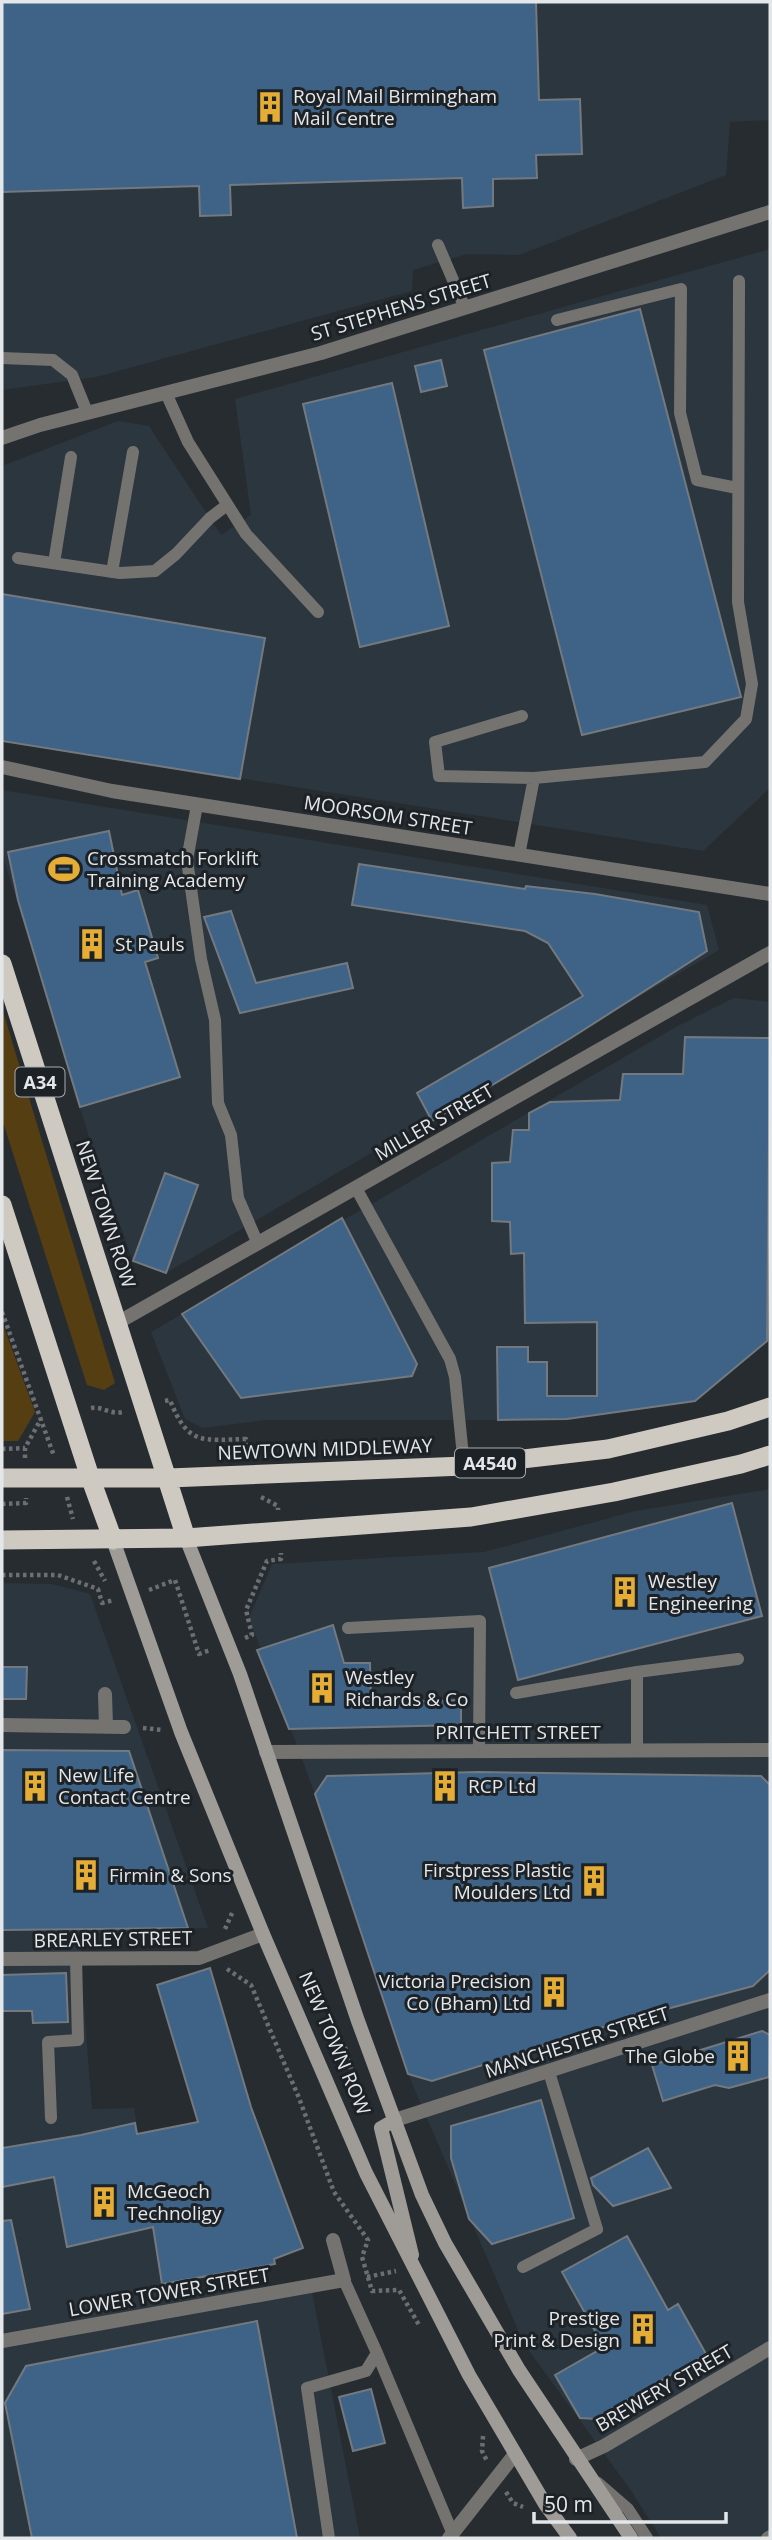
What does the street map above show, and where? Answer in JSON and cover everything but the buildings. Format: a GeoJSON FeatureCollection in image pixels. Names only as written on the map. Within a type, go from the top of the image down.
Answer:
{"type":"FeatureCollection","features":[{"type":"Feature","properties":{"kind":"highway","name":"NEW TOWN ROW"},"geometry":{"type":"LineString","coordinates":[[2,964],[169,1478]]}},
{"type":"Feature","properties":{"kind":"highway"},"geometry":{"type":"LineString","coordinates":[[2,1205],[113,1540]]}},
{"type":"Feature","properties":{"kind":"highway","name":"NEWTOWN MIDDLEWAY"},"geometry":{"type":"LineString","coordinates":[[169,1478],[464,1466],[608,1449],[728,1421],[770,1407]]}},
{"type":"Feature","properties":{"kind":"highway"},"geometry":{"type":"LineString","coordinates":[[2,1540],[186,1538],[471,1517],[614,1492],[770,1455]]}},
{"type":"Feature","properties":{"kind":"highway","name":"A4540"},"geometry":{"type":"LineString","coordinates":[[2,1478],[169,1478]]}},
{"type":"Feature","properties":{"kind":"highway","name":"A34"},"geometry":{"type":"LineString","coordinates":[[169,1478],[186,1538]]}},
{"type":"Feature","properties":{"kind":"main road","name":"NEW TOWN ROW"},"geometry":{"type":"LineString","coordinates":[[186,1538],[229,1644],[365,2039],[422,2195],[445,2243],[519,2370],[631,2538]]}},
{"type":"Feature","properties":{"kind":"main road","name":"NEW TOWN ROW"},"geometry":{"type":"LineString","coordinates":[[113,1540],[181,1732],[263,1934],[366,2173],[469,2375],[545,2504],[570,2538]]}},
{"type":"Feature","properties":{"kind":"main road"},"geometry":{"type":"LineString","coordinates":[[395,2120],[381,2128],[414,2267]]}},
{"type":"Feature","properties":{"kind":"street","name":"ST STEPHENS STREET"},"geometry":{"type":"LineString","coordinates":[[2,438],[87,412],[321,353],[770,212]]}},
{"type":"Feature","properties":{"kind":"street","name":"ST STEPHENS STREET"},"geometry":{"type":"LineString","coordinates":[[2,426],[40,425]]}},
{"type":"Feature","properties":{"kind":"street","name":"MOORSOM STREET"},"geometry":{"type":"LineString","coordinates":[[2,767],[112,791],[770,894]]}},
{"type":"Feature","properties":{"kind":"street","name":"MILLER STREET"},"geometry":{"type":"LineString","coordinates":[[117,1323],[770,953]]}},
{"type":"Feature","properties":{"kind":"street"},"geometry":{"type":"LineString","coordinates":[[105,1693],[106,1726]]}},
{"type":"Feature","properties":{"kind":"street"},"geometry":{"type":"LineString","coordinates":[[2,1725],[124,1727]]}},
{"type":"Feature","properties":{"kind":"street","name":"PRITCHETT STREET"},"geometry":{"type":"LineString","coordinates":[[266,1752],[770,1750]]}},
{"type":"Feature","properties":{"kind":"street","name":"BREARLEY STREET"},"geometry":{"type":"LineString","coordinates":[[2,1959],[198,1958],[263,1934]]}},
{"type":"Feature","properties":{"kind":"street","name":"MANCHESTER STREET"},"geometry":{"type":"LineString","coordinates":[[395,2120],[770,2000]]}},
{"type":"Feature","properties":{"kind":"street"},"geometry":{"type":"LineString","coordinates":[[334,2240],[344,2280]]}},
{"type":"Feature","properties":{"kind":"street","name":"LOWER TOWER STREET"},"geometry":{"type":"LineString","coordinates":[[2,2341],[344,2280]]}},
{"type":"Feature","properties":{"kind":"street","name":"BREWERY STREET"},"geometry":{"type":"LineString","coordinates":[[580,2465],[604,2446],[770,2348]]}},
{"type":"Feature","properties":{"kind":"street"},"geometry":{"type":"LineString","coordinates":[[451,2535],[515,2454]]}},
{"type":"Feature","properties":{"kind":"lane"},"geometry":{"type":"LineString","coordinates":[[438,245],[465,308]]}},
{"type":"Feature","properties":{"kind":"lane"},"geometry":{"type":"LineString","coordinates":[[522,716],[435,742],[439,776],[534,778],[705,762],[746,719],[752,684],[738,602],[739,281]]}},
{"type":"Feature","properties":{"kind":"lane"},"geometry":{"type":"LineString","coordinates":[[557,320],[681,289],[680,413],[697,480],[737,488]]}},
{"type":"Feature","properties":{"kind":"lane"},"geometry":{"type":"LineString","coordinates":[[2,358],[53,360],[72,375],[87,412]]}},
{"type":"Feature","properties":{"kind":"lane"},"geometry":{"type":"LineString","coordinates":[[166,393],[188,442],[246,534],[317,612]]}},
{"type":"Feature","properties":{"kind":"lane"},"geometry":{"type":"LineString","coordinates":[[113,572],[132,452]]}},
{"type":"Feature","properties":{"kind":"lane"},"geometry":{"type":"LineString","coordinates":[[54,563],[71,457]]}},
{"type":"Feature","properties":{"kind":"lane"},"geometry":{"type":"LineString","coordinates":[[18,558],[113,572],[155,571],[227,505]]}},
{"type":"Feature","properties":{"kind":"lane"},"geometry":{"type":"LineString","coordinates":[[519,855],[534,778]]}},
{"type":"Feature","properties":{"kind":"lane"},"geometry":{"type":"LineString","coordinates":[[197,805],[187,860],[201,959],[215,1020],[218,1102],[230,1135],[238,1198],[258,1244]]}},
{"type":"Feature","properties":{"kind":"lane"},"geometry":{"type":"LineString","coordinates":[[356,1188],[443,1345],[456,1377],[464,1466]]}},
{"type":"Feature","properties":{"kind":"lane"},"geometry":{"type":"LineString","coordinates":[[348,1628],[480,1621],[479,1751]]}},
{"type":"Feature","properties":{"kind":"lane"},"geometry":{"type":"LineString","coordinates":[[516,1693],[637,1672],[738,1659]]}},
{"type":"Feature","properties":{"kind":"lane"},"geometry":{"type":"LineString","coordinates":[[637,1672],[638,1750]]}},
{"type":"Feature","properties":{"kind":"lane"},"geometry":{"type":"LineString","coordinates":[[51,2118],[48,2042],[78,2040],[76,1958]]}},
{"type":"Feature","properties":{"kind":"lane"},"geometry":{"type":"LineString","coordinates":[[523,2267],[597,2229],[549,2072]]}},
{"type":"Feature","properties":{"kind":"lane"},"geometry":{"type":"LineString","coordinates":[[344,2280],[377,2353],[451,2535]]}},
{"type":"Feature","properties":{"kind":"lane"},"geometry":{"type":"LineString","coordinates":[[329,2538],[307,2388],[366,2371],[377,2353]]}},
{"type":"Feature","properties":{"kind":"lane","name":"NEW TOWN ROW"},"geometry":{"type":"LineString","coordinates":[[580,2465],[628,2509],[647,2538]]}},
{"type":"Feature","properties":{"kind":"path"},"geometry":{"type":"LineString","coordinates":[[2,1312],[40,1420]]}},
{"type":"Feature","properties":{"kind":"path"},"geometry":{"type":"LineString","coordinates":[[2,1449],[25,1448],[40,1420],[95,1407],[117,1414],[170,1400],[179,1423],[190,1434],[206,1440],[246,1439]]}},
{"type":"Feature","properties":{"kind":"path"},"geometry":{"type":"LineString","coordinates":[[2,1575],[58,1575],[98,1589],[102,1603],[175,1580],[199,1654],[252,1635],[246,1609],[267,1561],[281,1559]]}},
{"type":"Feature","properties":{"kind":"path"},"geometry":{"type":"LineString","coordinates":[[124,1727],[181,1732]]}},
{"type":"Feature","properties":{"kind":"path"},"geometry":{"type":"LineString","coordinates":[[335,2096],[356,2083],[344,2049],[365,2039]]}},
{"type":"Feature","properties":{"kind":"path"},"geometry":{"type":"LineString","coordinates":[[344,2280],[414,2267]]}},
{"type":"Feature","properties":{"kind":"shaded area"},"geometry":{"type":"Polygon","coordinates":[[[2,2],[770,2],[770,120],[730,122],[726,175],[519,255],[467,254],[413,270],[412,291],[96,377],[2,390],[2,2]]]}},
{"type":"Feature","properties":{"kind":"shaded area"},"geometry":{"type":"Polygon","coordinates":[[[770,249],[770,788],[703,851],[2,741],[2,466],[118,421],[149,426],[221,535],[251,515],[235,399],[770,249]]]}},
{"type":"Feature","properties":{"kind":"shaded area"},"geometry":{"type":"Polygon","coordinates":[[[2,790],[707,905],[719,950],[166,1273],[133,1261],[96,1160],[2,853],[2,790]]]}},
{"type":"Feature","properties":{"kind":"shaded area"},"geometry":{"type":"Polygon","coordinates":[[[734,998],[770,1002],[769,1341],[695,1401],[566,1420],[265,1420],[203,1428],[185,1419],[151,1332],[676,1027],[734,998]]]}},
{"type":"Feature","properties":{"kind":"shaded area"},"geometry":{"type":"Polygon","coordinates":[[[2,1008],[115,1383],[104,1390],[87,1385],[2,1119],[2,1008]]]}},
{"type":"Feature","properties":{"kind":"shaded area"},"geometry":{"type":"Polygon","coordinates":[[[2,1322],[35,1412],[18,1441],[2,1441],[2,1322]]]}},
{"type":"Feature","properties":{"kind":"shaded area"},"geometry":{"type":"Polygon","coordinates":[[[770,1489],[770,2538],[661,2538],[630,2489],[524,2344],[408,2074],[315,1794],[249,1618],[272,1564],[484,1552],[635,1511],[770,1489]]]}},
{"type":"Feature","properties":{"kind":"shaded area"},"geometry":{"type":"Polygon","coordinates":[[[2,1583],[52,1584],[90,1594],[208,1928],[81,1934],[81,1971],[92,2109],[134,2108],[165,2298],[310,2282],[360,2538],[2,2538],[2,1583]]]}},
{"type":"Feature","properties":{"kind":"place","name":"Royal Mail Birmingham Mail Centre"},"geometry":{"type":"Point","coordinates":[270,107]}},
{"type":"Feature","properties":{"kind":"place","name":"Crossmatch Forklift Training Academy"},"geometry":{"type":"Point","coordinates":[64,869]}},
{"type":"Feature","properties":{"kind":"place","name":"St Pauls"},"geometry":{"type":"Point","coordinates":[92,944]}},
{"type":"Feature","properties":{"kind":"place","name":"Westley Engineering"},"geometry":{"type":"Point","coordinates":[625,1592]}},
{"type":"Feature","properties":{"kind":"place","name":"Westley Richards & Co"},"geometry":{"type":"Point","coordinates":[322,1688]}},
{"type":"Feature","properties":{"kind":"place","name":"New Life Contact Centre"},"geometry":{"type":"Point","coordinates":[35,1786]}},
{"type":"Feature","properties":{"kind":"place","name":"RCP Ltd"},"geometry":{"type":"Point","coordinates":[445,1786]}},
{"type":"Feature","properties":{"kind":"place","name":"Firmin & Sons"},"geometry":{"type":"Point","coordinates":[86,1875]}},
{"type":"Feature","properties":{"kind":"place","name":"Firstpress Plastic Moulders Ltd"},"geometry":{"type":"Point","coordinates":[594,1881]}},
{"type":"Feature","properties":{"kind":"place","name":"Victoria Precision Co (Bham) Ltd"},"geometry":{"type":"Point","coordinates":[554,1992]}},
{"type":"Feature","properties":{"kind":"place","name":"The Globe"},"geometry":{"type":"Point","coordinates":[738,2056]}},
{"type":"Feature","properties":{"kind":"place","name":"McGeoch Technoligy"},"geometry":{"type":"Point","coordinates":[104,2202]}},
{"type":"Feature","properties":{"kind":"place","name":"Prestige Print & Design"},"geometry":{"type":"Point","coordinates":[643,2329]}}]}
